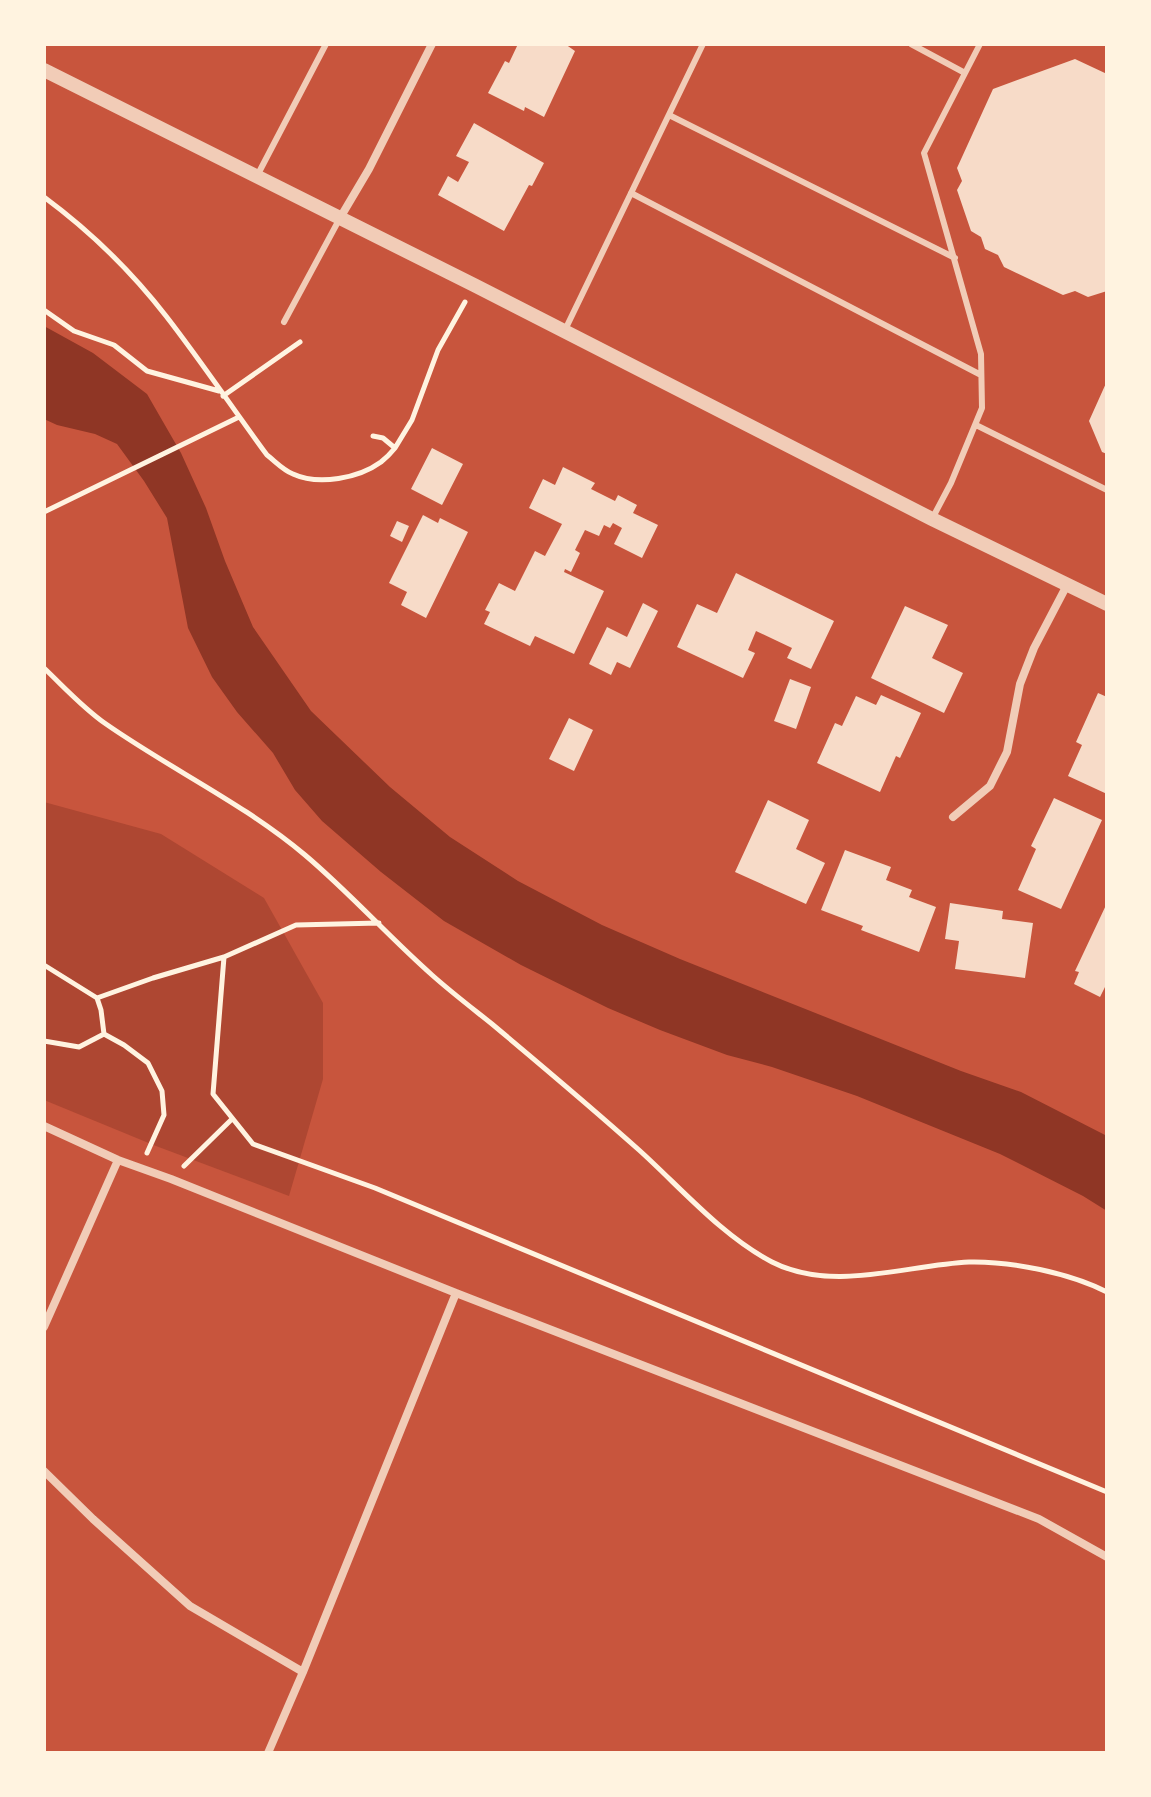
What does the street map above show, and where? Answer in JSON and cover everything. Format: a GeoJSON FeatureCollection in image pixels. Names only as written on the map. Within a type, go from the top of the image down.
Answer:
{"type":"FeatureCollection","features":[{"type":"Feature","properties":{"kind":"street"},"geometry":{"type":"LineString","coordinates":[[340,218],[365,176],[432,44]]}},
{"type":"Feature","properties":{"kind":"street"},"geometry":{"type":"LineString","coordinates":[[44,70],[932,519],[1107,604]]}},
{"type":"Feature","properties":{"kind":"street"},"geometry":{"type":"LineString","coordinates":[[953,817],[990,786],[1007,752],[1020,684],[1034,648],[1067,585]]}},
{"type":"Feature","properties":{"kind":"street"},"geometry":{"type":"LineString","coordinates":[[44,1126],[140,1169],[1039,1519],[1107,1557]]}},
{"type":"Feature","properties":{"kind":"street"},"geometry":{"type":"LineString","coordinates":[[44,1327],[118,1160]]}},
{"type":"Feature","properties":{"kind":"street"},"geometry":{"type":"LineString","coordinates":[[268,1753],[456,1293]]}},
{"type":"Feature","properties":{"kind":"street"},"geometry":{"type":"LineString","coordinates":[[44,1471],[190,1606],[303,1672]]}},
{"type":"Feature","properties":{"kind":"lane"},"geometry":{"type":"LineString","coordinates":[[257,177],[326,44]]}},
{"type":"Feature","properties":{"kind":"lane"},"geometry":{"type":"LineString","coordinates":[[564,332],[703,44]]}},
{"type":"Feature","properties":{"kind":"lane"},"geometry":{"type":"LineString","coordinates":[[911,44],[965,73]]}},
{"type":"Feature","properties":{"kind":"lane"},"geometry":{"type":"LineString","coordinates":[[932,519],[951,483],[982,408],[981,354],[924,153],[980,44]]}},
{"type":"Feature","properties":{"kind":"lane"},"geometry":{"type":"LineString","coordinates":[[669,115],[955,258]]}},
{"type":"Feature","properties":{"kind":"lane"},"geometry":{"type":"LineString","coordinates":[[631,193],[981,375]]}},
{"type":"Feature","properties":{"kind":"lane"},"geometry":{"type":"LineString","coordinates":[[284,322],[340,218]]}},
{"type":"Feature","properties":{"kind":"lane"},"geometry":{"type":"LineString","coordinates":[[976,425],[1107,490]]}},
{"type":"Feature","properties":{"kind":"path"},"geometry":{"type":"LineString","coordinates":[[44,197],[89,232],[131,275],[166,316],[267,455],[296,476],[310,479],[331,479],[367,470],[382,462],[395,448],[412,420],[438,350],[474,285]]}},
{"type":"Feature","properties":{"kind":"path"},"geometry":{"type":"LineString","coordinates":[[44,310],[74,331],[114,345],[147,371],[222,394]]}},
{"type":"Feature","properties":{"kind":"path"},"geometry":{"type":"LineString","coordinates":[[222,394],[300,342]]}},
{"type":"Feature","properties":{"kind":"path"},"geometry":{"type":"LineString","coordinates":[[44,512],[239,417]]}},
{"type":"Feature","properties":{"kind":"path"},"geometry":{"type":"LineString","coordinates":[[373,436],[383,438],[395,448]]}},
{"type":"Feature","properties":{"kind":"path"},"geometry":{"type":"LineString","coordinates":[[44,668],[104,723],[265,824],[336,882],[431,975],[629,1142],[702,1210],[773,1262],[803,1273],[836,1276],[972,1262],[1014,1264],[1107,1292]]}},
{"type":"Feature","properties":{"kind":"path"},"geometry":{"type":"LineString","coordinates":[[97,998],[224,957],[296,925],[379,923]]}},
{"type":"Feature","properties":{"kind":"path"},"geometry":{"type":"LineString","coordinates":[[224,957],[213,1094],[253,1144],[375,1188],[1107,1492]]}},
{"type":"Feature","properties":{"kind":"path"},"geometry":{"type":"LineString","coordinates":[[44,965],[97,998],[104,1034]]}},
{"type":"Feature","properties":{"kind":"path"},"geometry":{"type":"LineString","coordinates":[[44,1041],[79,1047],[104,1034]]}},
{"type":"Feature","properties":{"kind":"path"},"geometry":{"type":"LineString","coordinates":[[104,1034],[148,1063],[162,1091],[164,1115],[140,1169]]}},
{"type":"Feature","properties":{"kind":"path"},"geometry":{"type":"LineString","coordinates":[[171,1179],[232,1119]]}},
{"type":"Feature","properties":{"kind":"shaded area"},"geometry":{"type":"Polygon","coordinates":[[[44,326],[93,353],[147,394],[181,453],[253,627],[311,711],[390,787],[450,837],[518,881],[602,925],[961,1071],[1021,1092],[1107,1136],[1107,1211],[1000,1154],[857,1096],[727,1055],[608,1008],[521,965],[444,921],[381,872],[322,821],[295,790],[273,753],[237,712],[212,677],[188,628],[167,518],[117,444],[44,419],[44,326]]]}},
{"type":"Feature","properties":{"kind":"shaded area"},"geometry":{"type":"Polygon","coordinates":[[[44,802],[161,834],[264,898],[323,1003],[323,1079],[289,1196],[44,1100],[44,802]]]}},
{"type":"Feature","properties":{"kind":"building"},"geometry":{"type":"Polygon","coordinates":[[[518,44],[565,44],[575,51],[544,117],[488,93],[518,44]]]}},
{"type":"Feature","properties":{"kind":"building"},"geometry":{"type":"Polygon","coordinates":[[[1075,59],[1107,74],[1107,291],[1088,297],[1075,291],[1063,295],[1004,267],[998,255],[985,249],[981,237],[971,231],[957,190],[962,181],[957,168],[993,89],[1075,59]]]}},
{"type":"Feature","properties":{"kind":"building"},"geometry":{"type":"Polygon","coordinates":[[[474,123],[544,163],[504,231],[438,195],[448,176],[458,182],[469,162],[456,156],[474,123]]]}},
{"type":"Feature","properties":{"kind":"building"},"geometry":{"type":"Polygon","coordinates":[[[1107,381],[1107,454],[1102,452],[1089,421],[1107,381]]]}},
{"type":"Feature","properties":{"kind":"building"},"geometry":{"type":"Polygon","coordinates":[[[432,448],[463,464],[442,505],[411,489],[432,448]]]}},
{"type":"Feature","properties":{"kind":"building"},"geometry":{"type":"Polygon","coordinates":[[[563,467],[595,483],[591,489],[615,501],[618,495],[637,505],[633,513],[658,525],[642,558],[614,544],[622,528],[613,523],[610,528],[604,525],[599,536],[585,530],[575,550],[580,553],[571,572],[565,569],[564,572],[604,591],[574,654],[535,636],[530,646],[484,624],[490,612],[485,610],[499,583],[515,591],[535,551],[545,556],[562,524],[529,508],[543,479],[555,485],[563,467]]]}},
{"type":"Feature","properties":{"kind":"building"},"geometry":{"type":"Polygon","coordinates":[[[423,515],[438,523],[440,518],[468,532],[426,618],[401,605],[407,592],[389,583],[423,515]]]}},
{"type":"Feature","properties":{"kind":"building"},"geometry":{"type":"Polygon","coordinates":[[[397,521],[409,526],[402,542],[390,536],[397,521]]]}},
{"type":"Feature","properties":{"kind":"building"},"geometry":{"type":"Polygon","coordinates":[[[736,573],[834,621],[811,669],[787,658],[792,648],[756,631],[748,650],[755,653],[743,678],[677,647],[697,604],[717,613],[736,573]]]}},
{"type":"Feature","properties":{"kind":"building"},"geometry":{"type":"Polygon","coordinates":[[[643,603],[658,611],[630,668],[617,662],[611,675],[589,664],[607,627],[627,637],[643,603]]]}},
{"type":"Feature","properties":{"kind":"building"},"geometry":{"type":"Polygon","coordinates":[[[905,606],[948,625],[932,658],[963,673],[944,713],[871,678],[905,606]]]}},
{"type":"Feature","properties":{"kind":"building"},"geometry":{"type":"Polygon","coordinates":[[[790,679],[811,687],[796,729],[774,721],[790,679]]]}},
{"type":"Feature","properties":{"kind":"building"},"geometry":{"type":"Polygon","coordinates":[[[1098,693],[1107,697],[1107,794],[1068,776],[1082,745],[1076,742],[1098,693]]]}},
{"type":"Feature","properties":{"kind":"building"},"geometry":{"type":"Polygon","coordinates":[[[881,695],[921,713],[880,792],[817,763],[835,723],[842,726],[856,696],[876,705],[881,695]]]}},
{"type":"Feature","properties":{"kind":"building"},"geometry":{"type":"Polygon","coordinates":[[[569,718],[593,730],[574,771],[549,759],[569,718]]]}},
{"type":"Feature","properties":{"kind":"building"},"geometry":{"type":"Polygon","coordinates":[[[1054,798],[1102,820],[1061,909],[1018,890],[1036,849],[1031,846],[1054,798]]]}},
{"type":"Feature","properties":{"kind":"building"},"geometry":{"type":"Polygon","coordinates":[[[768,800],[809,820],[796,849],[825,863],[806,904],[735,872],[768,800]]]}},
{"type":"Feature","properties":{"kind":"building"},"geometry":{"type":"Polygon","coordinates":[[[845,850],[891,867],[886,880],[912,890],[909,897],[936,907],[919,952],[861,930],[863,926],[821,910],[845,850]]]}},
{"type":"Feature","properties":{"kind":"building"},"geometry":{"type":"Polygon","coordinates":[[[950,903],[1003,911],[1002,919],[1033,923],[1025,978],[955,969],[959,941],[945,939],[950,903]]]}},
{"type":"Feature","properties":{"kind":"building"},"geometry":{"type":"Polygon","coordinates":[[[1107,903],[1107,987],[1100,997],[1074,984],[1079,972],[1075,971],[1107,903]]]}}]}
